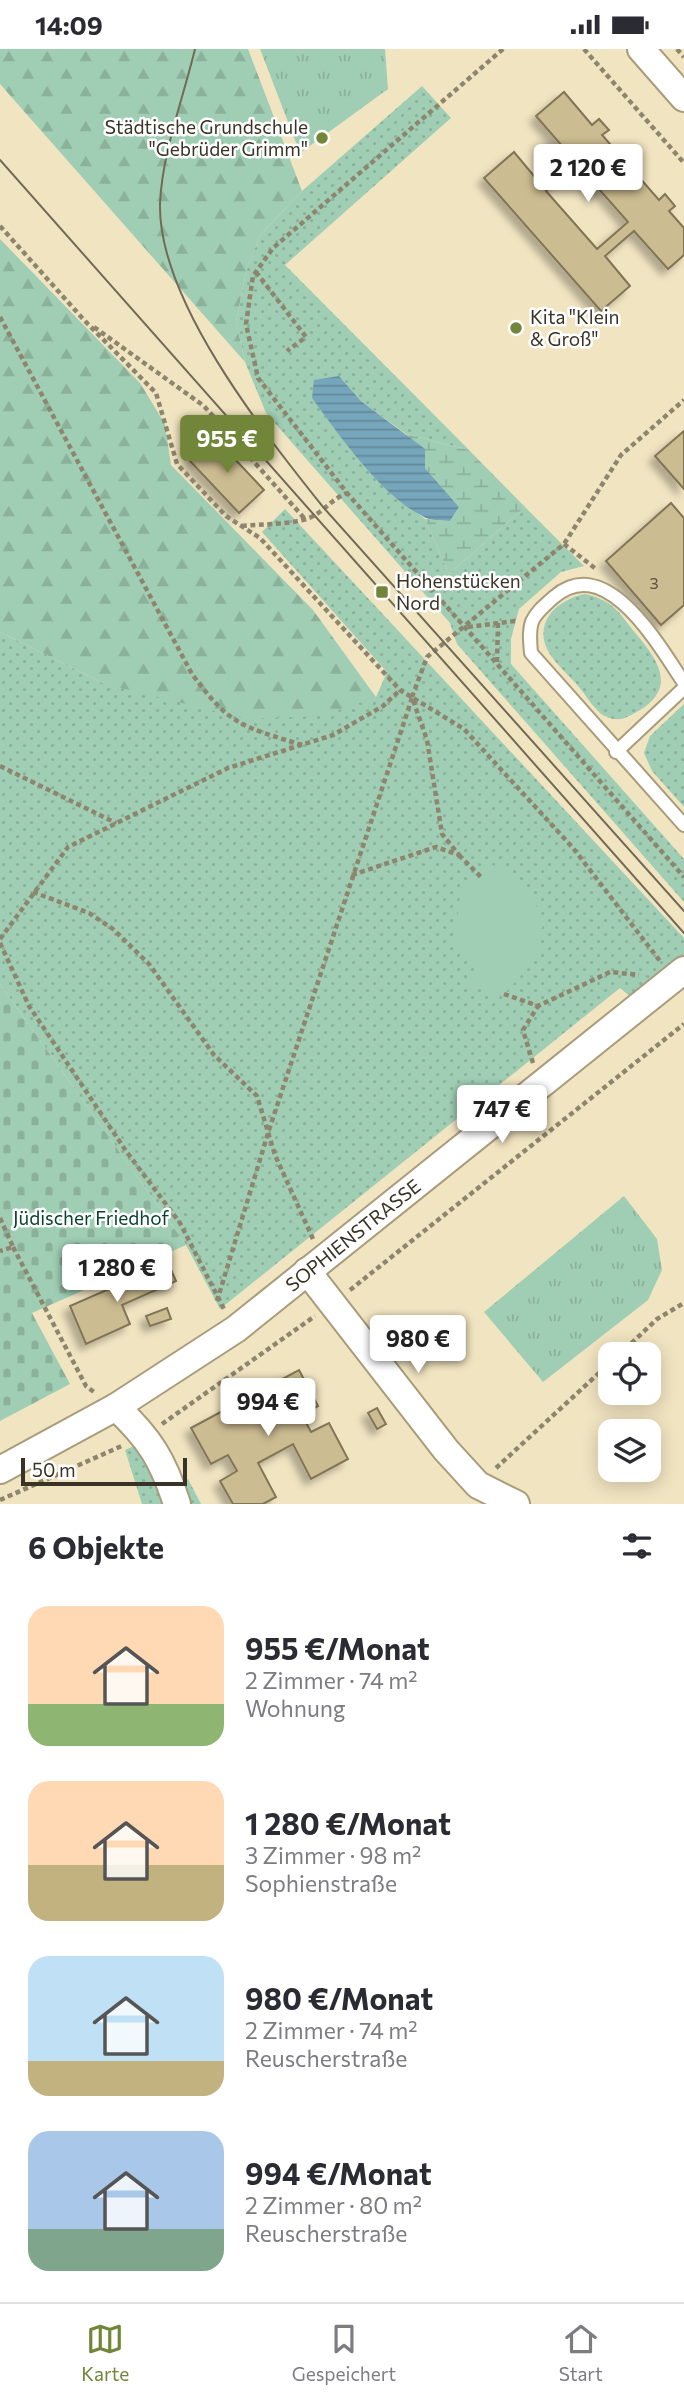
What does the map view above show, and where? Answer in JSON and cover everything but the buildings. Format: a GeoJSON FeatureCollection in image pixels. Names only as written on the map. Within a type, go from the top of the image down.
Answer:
{"type":"FeatureCollection","features":[{"type":"Feature","properties":{"kind":"street"},"geometry":{"type":"LineString","coordinates":[[641,49],[684,98]]}},
{"type":"Feature","properties":{"kind":"street","name":"SOPHIENSTRASSE"},"geometry":{"type":"LineString","coordinates":[[0,1470],[116,1407],[236,1329],[684,971]]}},
{"type":"Feature","properties":{"kind":"street"},"geometry":{"type":"LineString","coordinates":[[314,1265],[333,1304],[446,1450],[478,1485],[516,1504]]}},
{"type":"Feature","properties":{"kind":"street"},"geometry":{"type":"LineString","coordinates":[[116,1407],[146,1435],[165,1467],[177,1504]]}},
{"type":"Feature","properties":{"kind":"lane"},"geometry":{"type":"LineString","coordinates":[[684,683],[659,646],[610,590],[590,583],[568,585],[533,615],[528,630],[531,653],[616,753],[684,825]]}},
{"type":"Feature","properties":{"kind":"lane"},"geometry":{"type":"LineString","coordinates":[[616,753],[684,688]]}},
{"type":"Feature","properties":{"kind":"path"},"geometry":{"type":"LineString","coordinates":[[503,49],[319,205],[273,248],[256,272],[246,324],[258,378],[347,492],[684,877]]}},
{"type":"Feature","properties":{"kind":"path"},"geometry":{"type":"LineString","coordinates":[[584,49],[684,163]]}},
{"type":"Feature","properties":{"kind":"path"},"geometry":{"type":"LineString","coordinates":[[677,49],[684,57]]}},
{"type":"Feature","properties":{"kind":"path"},"geometry":{"type":"LineString","coordinates":[[0,226],[84,320],[156,393],[177,464],[226,516],[260,538],[400,690],[464,729],[573,848],[659,961],[684,971]]}},
{"type":"Feature","properties":{"kind":"path"},"geometry":{"type":"LineString","coordinates":[[256,272],[306,338],[288,351]]}},
{"type":"Feature","properties":{"kind":"path"},"geometry":{"type":"LineString","coordinates":[[0,317],[192,674],[217,707],[241,726],[302,745]]}},
{"type":"Feature","properties":{"kind":"path"},"geometry":{"type":"LineString","coordinates":[[84,320],[204,406],[305,519]]}},
{"type":"Feature","properties":{"kind":"path"},"geometry":{"type":"LineString","coordinates":[[218,1301],[269,1130],[427,657],[467,627],[564,544],[621,455],[684,400]]}},
{"type":"Feature","properties":{"kind":"path"},"geometry":{"type":"LineString","coordinates":[[242,526],[305,519],[347,492]]}},
{"type":"Feature","properties":{"kind":"path"},"geometry":{"type":"LineString","coordinates":[[467,627],[519,621]]}},
{"type":"Feature","properties":{"kind":"path"},"geometry":{"type":"LineString","coordinates":[[497,662],[498,622]]}},
{"type":"Feature","properties":{"kind":"path"},"geometry":{"type":"LineString","coordinates":[[236,1329],[218,1301],[180,1223],[126,1151],[29,1006],[0,941],[68,847],[228,768],[333,735],[383,706],[400,690]]}},
{"type":"Feature","properties":{"kind":"path"},"geometry":{"type":"LineString","coordinates":[[412,697],[427,740],[442,834],[481,877]]}},
{"type":"Feature","properties":{"kind":"path"},"geometry":{"type":"LineString","coordinates":[[0,766],[116,823]]}},
{"type":"Feature","properties":{"kind":"path"},"geometry":{"type":"LineString","coordinates":[[352,875],[436,847],[459,855]]}},
{"type":"Feature","properties":{"kind":"path"},"geometry":{"type":"LineString","coordinates":[[33,892],[89,913],[113,929],[149,964],[214,1055],[257,1096],[314,1265]]}},
{"type":"Feature","properties":{"kind":"path"},"geometry":{"type":"LineString","coordinates":[[540,1085],[523,1030],[538,1006],[610,972],[638,974]]}},
{"type":"Feature","properties":{"kind":"path"},"geometry":{"type":"LineString","coordinates":[[503,995],[538,1006]]}},
{"type":"Feature","properties":{"kind":"path"},"geometry":{"type":"LineString","coordinates":[[0,1500],[146,1435],[333,1304],[683,1026]]}},
{"type":"Feature","properties":{"kind":"path"},"geometry":{"type":"LineString","coordinates":[[0,1217],[86,1386],[116,1407]]}},
{"type":"Feature","properties":{"kind":"path"},"geometry":{"type":"LineString","coordinates":[[0,1251],[13,1247]]}},
{"type":"Feature","properties":{"kind":"path"},"geometry":{"type":"LineString","coordinates":[[633,1342],[657,1319],[684,1303]]}},
{"type":"Feature","properties":{"kind":"path"},"geometry":{"type":"LineString","coordinates":[[478,1485],[598,1374]]}},
{"type":"Feature","properties":{"kind":"green space"},"geometry":{"type":"Polygon","coordinates":[[[0,49],[248,49],[302,191],[261,234],[247,267],[236,322],[245,362],[0,84],[0,49]]]}},
{"type":"Feature","properties":{"kind":"green space"},"geometry":{"type":"Polygon","coordinates":[[[260,49],[385,49],[388,89],[300,153],[260,49]]]}},
{"type":"Feature","properties":{"kind":"green space"},"geometry":{"type":"Polygon","coordinates":[[[422,86],[451,118],[285,265],[469,450],[406,434],[361,401],[339,376],[393,494],[425,519],[449,574],[525,507],[584,566],[561,572],[519,609],[511,639],[511,664],[684,859],[684,902],[457,644],[450,623],[266,413],[245,362],[236,322],[247,267],[261,234],[302,191],[422,86]]]}},
{"type":"Feature","properties":{"kind":"green space"},"geometry":{"type":"Polygon","coordinates":[[[0,239],[140,383],[165,424],[171,465],[313,610],[376,697],[322,716],[247,719],[105,684],[0,632],[0,239]]]}},
{"type":"Feature","properties":{"kind":"green space"},"geometry":{"type":"Polygon","coordinates":[[[406,434],[469,450],[525,507],[449,574],[425,519],[450,521],[459,507],[425,468],[406,434]]]}},
{"type":"Feature","properties":{"kind":"green space"},"geometry":{"type":"Polygon","coordinates":[[[285,509],[684,938],[684,954],[632,998],[620,988],[220,1309],[186,1245],[0,984],[0,632],[105,684],[376,697],[387,672],[262,532],[285,509]]]}},
{"type":"Feature","properties":{"kind":"green space"},"geometry":{"type":"Polygon","coordinates":[[[585,594],[610,604],[620,614],[647,647],[659,670],[661,681],[653,700],[625,718],[612,719],[599,712],[547,649],[544,639],[546,620],[558,606],[585,594]]]}},
{"type":"Feature","properties":{"kind":"green space"},"geometry":{"type":"Polygon","coordinates":[[[684,704],[684,807],[652,771],[644,753],[650,736],[684,704]]]}},
{"type":"Feature","properties":{"kind":"green space"},"geometry":{"type":"Polygon","coordinates":[[[490,864],[513,873],[544,917],[537,958],[504,994],[470,987],[474,968],[454,942],[461,889],[490,864]]]}},
{"type":"Feature","properties":{"kind":"green space","name":"Jüdischer Friedhof"},"geometry":{"type":"Polygon","coordinates":[[[0,984],[186,1245],[32,1313],[70,1384],[0,1421],[0,984]]]}},
{"type":"Feature","properties":{"kind":"green space"},"geometry":{"type":"Polygon","coordinates":[[[624,1196],[657,1239],[662,1270],[648,1300],[543,1382],[484,1312],[624,1196]]]}},
{"type":"Feature","properties":{"kind":"green space"},"geometry":{"type":"Polygon","coordinates":[[[157,1436],[179,1483],[188,1479],[201,1504],[142,1504],[125,1450],[157,1436]]]}},
{"type":"Feature","properties":{"kind":"water"},"geometry":{"type":"Polygon","coordinates":[[[339,376],[361,401],[425,449],[425,468],[459,507],[450,521],[427,518],[392,495],[362,464],[335,430],[312,398],[314,380],[339,376]]]}},
{"type":"Feature","properties":{"kind":"tram line"},"geometry":{"type":"LineString","coordinates":[[195,49],[169,146],[160,204],[164,242],[176,282],[195,323],[245,405],[323,507],[684,911]]}},
{"type":"Feature","properties":{"kind":"tram line"},"geometry":{"type":"LineString","coordinates":[[0,160],[684,933]]}},
{"type":"Feature","properties":{"kind":"place","name":"Städtische Grundschule \"Gebrüder Grimm\""},"geometry":{"type":"Point","coordinates":[322,138]}},
{"type":"Feature","properties":{"kind":"place","name":"Kita \"Klein & Groß\""},"geometry":{"type":"Point","coordinates":[516,328]}},
{"type":"Feature","properties":{"kind":"place","name":"Hohenstücken Nord"},"geometry":{"type":"Point","coordinates":[382,592]}}]}
